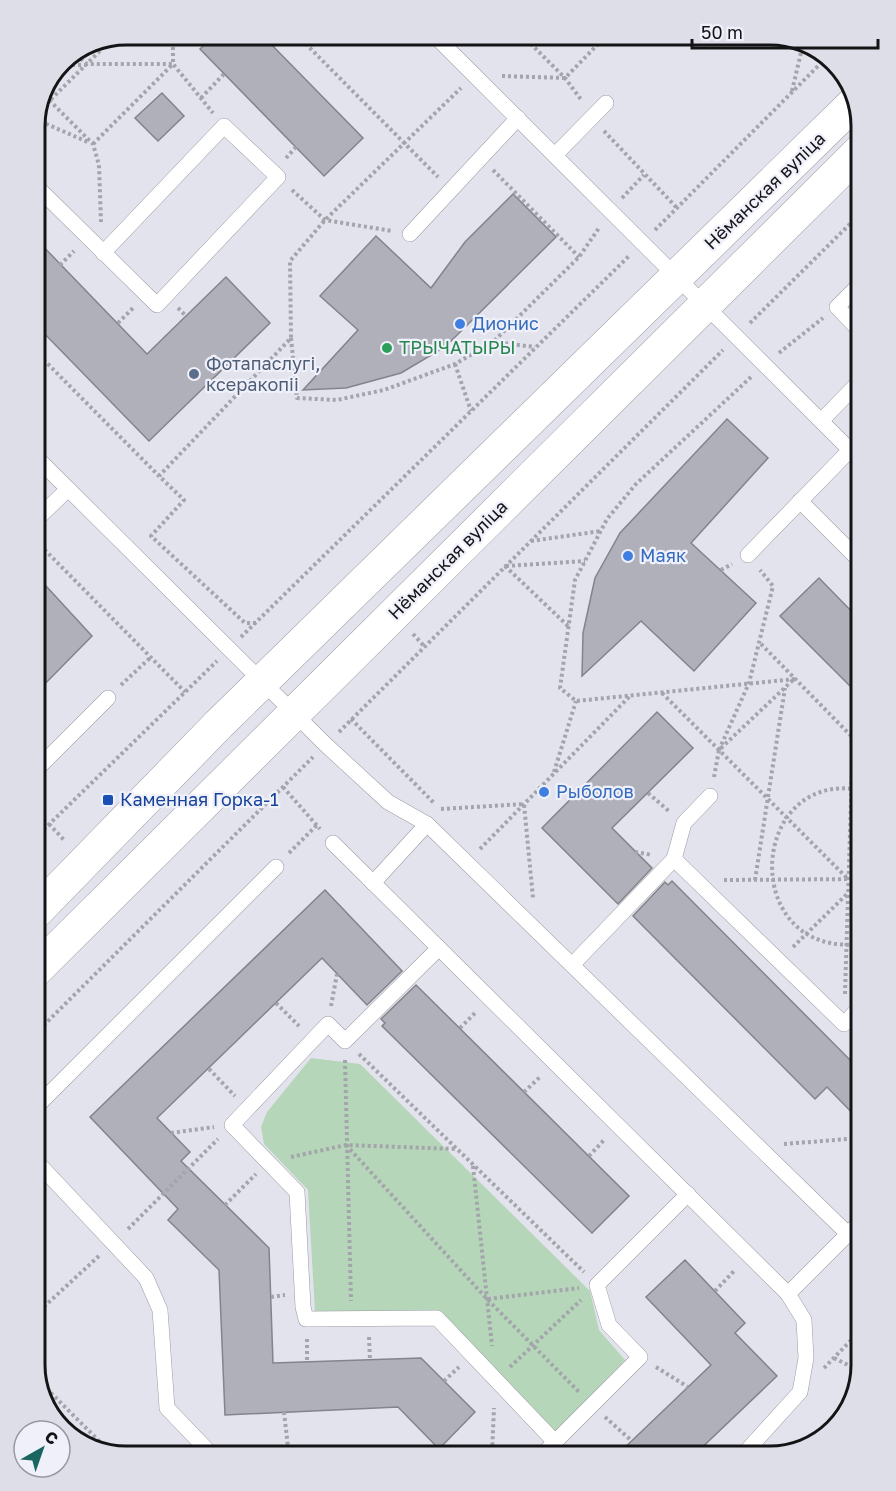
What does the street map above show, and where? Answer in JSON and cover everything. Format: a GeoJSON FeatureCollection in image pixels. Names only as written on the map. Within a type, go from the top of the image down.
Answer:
{"type":"FeatureCollection","features":[{"type":"Feature","properties":{"kind":"main road","name":"Нёманская вуліца"},"geometry":{"type":"LineString","coordinates":[[45,902],[261,682],[849,108]]}},
{"type":"Feature","properties":{"kind":"main road","name":"Нёманская вуліца"},"geometry":{"type":"LineString","coordinates":[[45,960],[851,160]]}},
{"type":"Feature","properties":{"kind":"lane"},"geometry":{"type":"LineString","coordinates":[[444,45],[850,450],[747,555]]}},
{"type":"Feature","properties":{"kind":"lane"},"geometry":{"type":"LineString","coordinates":[[555,155],[606,103]]}},
{"type":"Feature","properties":{"kind":"lane"},"geometry":{"type":"LineString","coordinates":[[410,234],[518,118]]}},
{"type":"Feature","properties":{"kind":"lane"},"geometry":{"type":"LineString","coordinates":[[45,195],[103,253],[157,305],[278,177],[224,126],[103,253]]}},
{"type":"Feature","properties":{"kind":"lane"},"geometry":{"type":"LineString","coordinates":[[851,293],[837,307],[851,322]]}},
{"type":"Feature","properties":{"kind":"lane"},"geometry":{"type":"LineString","coordinates":[[821,421],[851,390]]}},
{"type":"Feature","properties":{"kind":"lane"},"geometry":{"type":"LineString","coordinates":[[45,466],[293,714],[388,802],[427,824],[848,1234]]}},
{"type":"Feature","properties":{"kind":"lane"},"geometry":{"type":"LineString","coordinates":[[45,511],[68,489]]}},
{"type":"Feature","properties":{"kind":"lane"},"geometry":{"type":"LineString","coordinates":[[800,501],[851,552]]}},
{"type":"Feature","properties":{"kind":"lane"},"geometry":{"type":"LineString","coordinates":[[45,761],[108,698]]}},
{"type":"Feature","properties":{"kind":"lane"},"geometry":{"type":"LineString","coordinates":[[572,965],[674,859],[684,823],[710,796]]}},
{"type":"Feature","properties":{"kind":"lane"},"geometry":{"type":"LineString","coordinates":[[373,883],[427,824]]}},
{"type":"Feature","properties":{"kind":"lane"},"geometry":{"type":"LineString","coordinates":[[333,843],[788,1294],[804,1320],[806,1358],[800,1392],[751,1446]]}},
{"type":"Feature","properties":{"kind":"lane"},"geometry":{"type":"LineString","coordinates":[[674,859],[844,1024],[851,1017]]}},
{"type":"Feature","properties":{"kind":"lane"},"geometry":{"type":"LineString","coordinates":[[45,1097],[276,867]]}},
{"type":"Feature","properties":{"kind":"lane"},"geometry":{"type":"LineString","coordinates":[[439,948],[345,1041],[328,1024],[249,1110],[232,1125],[297,1192],[303,1307],[306,1319],[437,1318],[555,1442]]}},
{"type":"Feature","properties":{"kind":"lane"},"geometry":{"type":"LineString","coordinates":[[45,1171],[146,1278],[160,1310],[166,1408],[203,1446]]}},
{"type":"Feature","properties":{"kind":"lane"},"geometry":{"type":"LineString","coordinates":[[551,1446],[640,1357],[609,1325],[597,1285],[688,1194]]}},
{"type":"Feature","properties":{"kind":"lane"},"geometry":{"type":"LineString","coordinates":[[788,1294],[851,1231]]}},
{"type":"Feature","properties":{"kind":"path"},"geometry":{"type":"LineString","coordinates":[[173,45],[173,64],[224,126]]}},
{"type":"Feature","properties":{"kind":"path"},"geometry":{"type":"LineString","coordinates":[[308,45],[450,189]]}},
{"type":"Feature","properties":{"kind":"path"},"geometry":{"type":"LineString","coordinates":[[532,45],[566,78],[610,140],[677,208]]}},
{"type":"Feature","properties":{"kind":"path"},"geometry":{"type":"LineString","coordinates":[[597,45],[566,78],[474,75],[325,220],[290,261],[291,338],[297,398],[337,400],[384,390],[455,364],[492,342],[579,258],[610,210],[644,175]]}},
{"type":"Feature","properties":{"kind":"path"},"geometry":{"type":"LineString","coordinates":[[102,48],[50,101],[93,144],[99,165],[103,253]]}},
{"type":"Feature","properties":{"kind":"path"},"geometry":{"type":"LineString","coordinates":[[792,92],[801,51]]}},
{"type":"Feature","properties":{"kind":"path"},"geometry":{"type":"LineString","coordinates":[[81,59],[87,64]]}},
{"type":"Feature","properties":{"kind":"path"},"geometry":{"type":"LineString","coordinates":[[652,232],[821,63]]}},
{"type":"Feature","properties":{"kind":"path"},"geometry":{"type":"LineString","coordinates":[[73,65],[173,64]]}},
{"type":"Feature","properties":{"kind":"path"},"geometry":{"type":"LineString","coordinates":[[93,144],[173,64]]}},
{"type":"Feature","properties":{"kind":"path"},"geometry":{"type":"LineString","coordinates":[[201,98],[224,74]]}},
{"type":"Feature","properties":{"kind":"path"},"geometry":{"type":"LineString","coordinates":[[45,123],[93,144]]}},
{"type":"Feature","properties":{"kind":"path"},"geometry":{"type":"LineString","coordinates":[[480,158],[579,258]]}},
{"type":"Feature","properties":{"kind":"path"},"geometry":{"type":"LineString","coordinates":[[278,177],[325,220],[410,234]]}},
{"type":"Feature","properties":{"kind":"path"},"geometry":{"type":"LineString","coordinates":[[746,328],[851,223]]}},
{"type":"Feature","properties":{"kind":"path"},"geometry":{"type":"LineString","coordinates":[[238,639],[637,248]]}},
{"type":"Feature","properties":{"kind":"path"},"geometry":{"type":"LineString","coordinates":[[795,679],[576,701],[560,688],[575,579],[606,519],[636,484],[764,364],[837,307]]}},
{"type":"Feature","properties":{"kind":"path"},"geometry":{"type":"LineString","coordinates":[[159,476],[291,338]]}},
{"type":"Feature","properties":{"kind":"path"},"geometry":{"type":"LineString","coordinates":[[492,342],[535,347]]}},
{"type":"Feature","properties":{"kind":"path"},"geometry":{"type":"LineString","coordinates":[[336,735],[730,344]]}},
{"type":"Feature","properties":{"kind":"path"},"geometry":{"type":"LineString","coordinates":[[45,361],[184,500],[151,536],[244,623],[256,623]]}},
{"type":"Feature","properties":{"kind":"path"},"geometry":{"type":"LineString","coordinates":[[455,364],[471,411]]}},
{"type":"Feature","properties":{"kind":"path"},"geometry":{"type":"LineString","coordinates":[[531,542],[601,531]]}},
{"type":"Feature","properties":{"kind":"path"},"geometry":{"type":"LineString","coordinates":[[45,549],[185,692]]}},
{"type":"Feature","properties":{"kind":"path"},"geometry":{"type":"LineString","coordinates":[[710,796],[719,750],[749,683],[761,644],[773,586],[747,555]]}},
{"type":"Feature","properties":{"kind":"path"},"geometry":{"type":"LineString","coordinates":[[505,566],[585,561]]}},
{"type":"Feature","properties":{"kind":"path"},"geometry":{"type":"LineString","coordinates":[[505,566],[569,627]]}},
{"type":"Feature","properties":{"kind":"path"},"geometry":{"type":"LineString","coordinates":[[761,644],[851,735]]}},
{"type":"Feature","properties":{"kind":"path"},"geometry":{"type":"LineString","coordinates":[[45,828],[221,656]]}},
{"type":"Feature","properties":{"kind":"path"},"geometry":{"type":"LineString","coordinates":[[108,698],[151,657]]}},
{"type":"Feature","properties":{"kind":"path"},"geometry":{"type":"LineString","coordinates":[[719,750],[795,679]]}},
{"type":"Feature","properties":{"kind":"path"},"geometry":{"type":"LineString","coordinates":[[755,880],[785,688]]}},
{"type":"Feature","properties":{"kind":"path"},"geometry":{"type":"LineString","coordinates":[[661,692],[848,879]]}},
{"type":"Feature","properties":{"kind":"path"},"geometry":{"type":"LineString","coordinates":[[467,863],[630,695]]}},
{"type":"Feature","properties":{"kind":"path"},"geometry":{"type":"LineString","coordinates":[[554,774],[576,701]]}},
{"type":"Feature","properties":{"kind":"path"},"geometry":{"type":"LineString","coordinates":[[351,719],[441,810],[524,804]]}},
{"type":"Feature","properties":{"kind":"path"},"geometry":{"type":"LineString","coordinates":[[45,1023],[319,751]]}},
{"type":"Feature","properties":{"kind":"path"},"geometry":{"type":"LineString","coordinates":[[283,787],[333,843]]}},
{"type":"Feature","properties":{"kind":"path"},"geometry":{"type":"LineString","coordinates":[[844,1024],[846,946],[851,788],[833,789],[815,795],[787,818],[776,837],[770,858],[771,880],[777,900],[789,919],[806,934],[825,942],[846,946],[851,945]]}},
{"type":"Feature","properties":{"kind":"path"},"geometry":{"type":"LineString","coordinates":[[648,793],[684,823]]}},
{"type":"Feature","properties":{"kind":"path"},"geometry":{"type":"LineString","coordinates":[[524,804],[536,930]]}},
{"type":"Feature","properties":{"kind":"path"},"geometry":{"type":"LineString","coordinates":[[49,824],[65,841]]}},
{"type":"Feature","properties":{"kind":"path"},"geometry":{"type":"LineString","coordinates":[[276,867],[317,825]]}},
{"type":"Feature","properties":{"kind":"path"},"geometry":{"type":"LineString","coordinates":[[696,880],[848,879]]}},
{"type":"Feature","properties":{"kind":"path"},"geometry":{"type":"LineString","coordinates":[[779,960],[848,893]]}},
{"type":"Feature","properties":{"kind":"path"},"geometry":{"type":"LineString","coordinates":[[328,1024],[337,974]]}},
{"type":"Feature","properties":{"kind":"path"},"geometry":{"type":"LineString","coordinates":[[276,1003],[314,1039]]}},
{"type":"Feature","properties":{"kind":"path"},"geometry":{"type":"LineString","coordinates":[[345,1041],[352,1318]]}},
{"type":"Feature","properties":{"kind":"path"},"geometry":{"type":"LineString","coordinates":[[345,1041],[597,1285]]}},
{"type":"Feature","properties":{"kind":"path"},"geometry":{"type":"LineString","coordinates":[[209,1069],[249,1110]]}},
{"type":"Feature","properties":{"kind":"path"},"geometry":{"type":"LineString","coordinates":[[171,1133],[232,1125]]}},
{"type":"Feature","properties":{"kind":"path"},"geometry":{"type":"LineString","coordinates":[[45,1305],[114,1243],[232,1125]]}},
{"type":"Feature","properties":{"kind":"path"},"geometry":{"type":"LineString","coordinates":[[758,1146],[851,1139]]}},
{"type":"Feature","properties":{"kind":"path"},"geometry":{"type":"LineString","coordinates":[[346,1145],[532,1346],[632,1441]]}},
{"type":"Feature","properties":{"kind":"path"},"geometry":{"type":"LineString","coordinates":[[225,1205],[267,1162],[346,1145],[456,1149]]}},
{"type":"Feature","properties":{"kind":"path"},"geometry":{"type":"LineString","coordinates":[[473,1165],[495,1381],[492,1446]]}},
{"type":"Feature","properties":{"kind":"path"},"geometry":{"type":"LineString","coordinates":[[715,1291],[750,1255]]}},
{"type":"Feature","properties":{"kind":"path"},"geometry":{"type":"LineString","coordinates":[[487,1299],[597,1285]]}},
{"type":"Feature","properties":{"kind":"path"},"geometry":{"type":"LineString","coordinates":[[495,1381],[597,1285]]}},
{"type":"Feature","properties":{"kind":"path"},"geometry":{"type":"LineString","coordinates":[[800,1392],[851,1340]]}},
{"type":"Feature","properties":{"kind":"path"},"geometry":{"type":"LineString","coordinates":[[640,1357],[688,1387]]}},
{"type":"Feature","properties":{"kind":"path"},"geometry":{"type":"LineString","coordinates":[[834,1358],[851,1366]]}},
{"type":"Feature","properties":{"kind":"path"},"geometry":{"type":"LineString","coordinates":[[49,1391],[100,1442]]}},
{"type":"Feature","properties":{"kind":"path"},"geometry":{"type":"LineString","coordinates":[[284,1412],[288,1446]]}},
{"type":"Feature","properties":{"kind":"green space"},"geometry":{"type":"Polygon","coordinates":[[[311,1058],[360,1064],[590,1291],[599,1330],[625,1360],[554,1433],[440,1312],[315,1312],[308,1190],[264,1144],[261,1127],[267,1112],[311,1058]]]}},
{"type":"Feature","properties":{"kind":"building"},"geometry":{"type":"Polygon","coordinates":[[[204,45],[272,45],[363,138],[324,176],[200,49],[204,45]]]}},
{"type":"Feature","properties":{"kind":"building"},"geometry":{"type":"Polygon","coordinates":[[[162,93],[184,116],[158,141],[135,118],[162,93]]]}},
{"type":"Feature","properties":{"kind":"building"},"geometry":{"type":"Polygon","coordinates":[[[513,194],[556,237],[445,347],[401,373],[346,388],[303,390],[358,330],[320,296],[376,236],[431,288],[465,242],[513,194]]]}},
{"type":"Feature","properties":{"kind":"building"},"geometry":{"type":"Polygon","coordinates":[[[45,248],[147,354],[226,277],[270,323],[149,441],[45,334],[45,248]]]}},
{"type":"Feature","properties":{"kind":"building"},"geometry":{"type":"Polygon","coordinates":[[[727,419],[768,458],[691,543],[756,603],[694,671],[641,621],[582,676],[583,633],[595,578],[620,533],[727,419]]]}},
{"type":"Feature","properties":{"kind":"building"},"geometry":{"type":"Polygon","coordinates":[[[819,578],[851,611],[851,687],[780,616],[819,578]]]}},
{"type":"Feature","properties":{"kind":"building"},"geometry":{"type":"Polygon","coordinates":[[[45,585],[92,636],[45,684],[45,585]]]}},
{"type":"Feature","properties":{"kind":"building"},"geometry":{"type":"Polygon","coordinates":[[[657,712],[693,748],[612,828],[652,868],[618,904],[542,828],[657,712]]]}},
{"type":"Feature","properties":{"kind":"building"},"geometry":{"type":"Polygon","coordinates":[[[672,881],[851,1061],[851,1112],[827,1087],[815,1099],[633,916],[665,882],[668,885],[672,881]]]}},
{"type":"Feature","properties":{"kind":"building"},"geometry":{"type":"Polygon","coordinates":[[[325,890],[402,971],[367,1005],[322,958],[157,1118],[190,1152],[181,1161],[269,1248],[273,1363],[421,1358],[475,1412],[442,1446],[436,1446],[398,1407],[225,1415],[219,1270],[168,1220],[178,1209],[90,1117],[325,890]]]}},
{"type":"Feature","properties":{"kind":"building"},"geometry":{"type":"Polygon","coordinates":[[[416,985],[629,1196],[592,1233],[382,1026],[385,1023],[381,1019],[416,985]]]}},
{"type":"Feature","properties":{"kind":"building"},"geometry":{"type":"Polygon","coordinates":[[[685,1260],[745,1323],[735,1333],[777,1376],[704,1446],[626,1446],[711,1365],[646,1297],[685,1260]]]}},
{"type":"Feature","properties":{"kind":"place","name":"Дионис"},"geometry":{"type":"Point","coordinates":[460,324]}},
{"type":"Feature","properties":{"kind":"place","name":"ТРЫЧАТЫРЫ"},"geometry":{"type":"Point","coordinates":[387,348]}},
{"type":"Feature","properties":{"kind":"place","name":"Фотапаслугі, ксеракопіі"},"geometry":{"type":"Point","coordinates":[194,374]}},
{"type":"Feature","properties":{"kind":"place","name":"Маяк"},"geometry":{"type":"Point","coordinates":[628,556]}},
{"type":"Feature","properties":{"kind":"place","name":"Рыболов"},"geometry":{"type":"Point","coordinates":[544,792]}},
{"type":"Feature","properties":{"kind":"place","name":"Каменная Горка-1"},"geometry":{"type":"Point","coordinates":[108,800]}}]}
